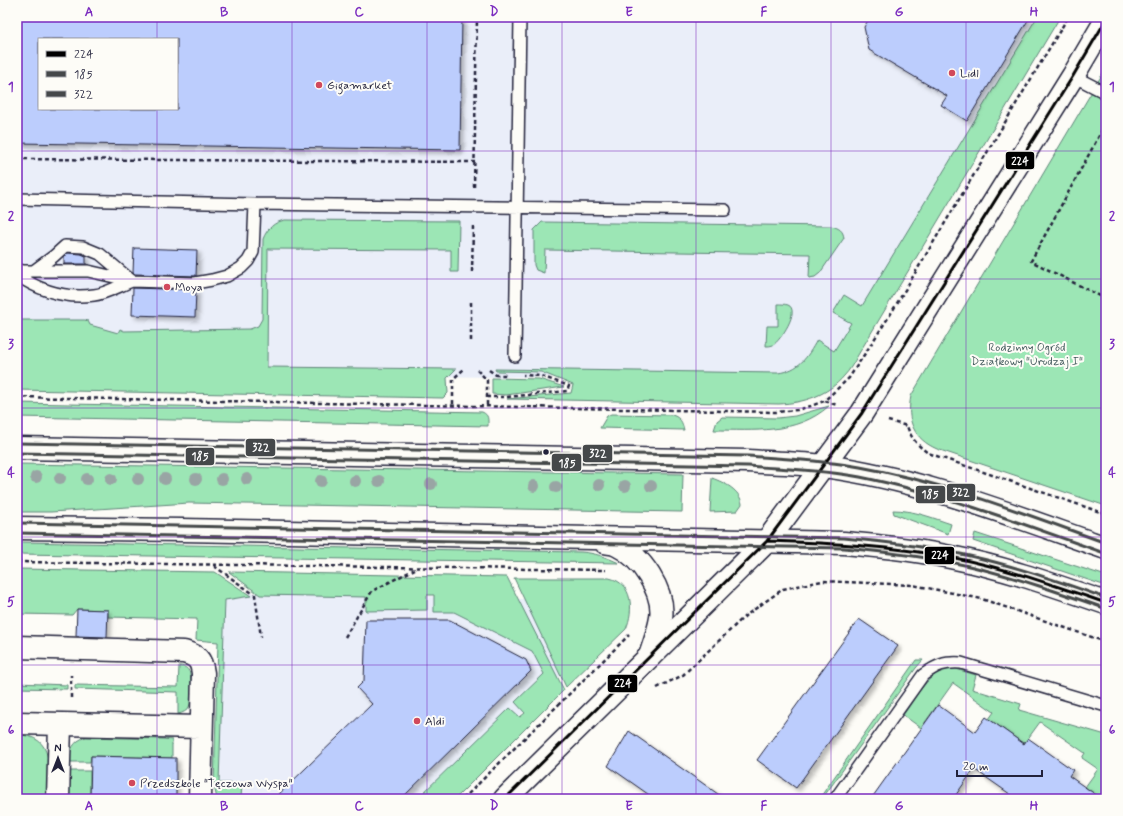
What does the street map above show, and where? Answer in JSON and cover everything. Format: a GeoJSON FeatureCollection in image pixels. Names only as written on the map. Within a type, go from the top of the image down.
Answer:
{"type":"FeatureCollection","features":[{"type":"Feature","properties":{"kind":"street"},"geometry":{"type":"LineString","coordinates":[[504,799],[767,541],[862,413],[1106,20]]}},
{"type":"Feature","properties":{"kind":"street"},"geometry":{"type":"LineString","coordinates":[[17,448],[748,461],[823,466],[875,475],[941,491],[1106,548]]}},
{"type":"Feature","properties":{"kind":"street"},"geometry":{"type":"LineString","coordinates":[[17,528],[844,543],[877,546],[955,558],[1033,579],[1106,603]]}},
{"type":"Feature","properties":{"kind":"street"},"geometry":{"type":"LineString","coordinates":[[579,538],[617,545],[633,555],[645,569],[660,600],[661,617],[650,656]]}},
{"type":"Feature","properties":{"kind":"street"},"geometry":{"type":"LineString","coordinates":[[17,647],[184,652],[195,655],[202,663],[203,673],[200,799]]}},
{"type":"Feature","properties":{"kind":"street"},"geometry":{"type":"LineString","coordinates":[[17,723],[202,727]]}},
{"type":"Feature","properties":{"kind":"street"},"geometry":{"type":"LineString","coordinates":[[58,799],[65,724]]}},
{"type":"Feature","properties":{"kind":"lane"},"geometry":{"type":"LineString","coordinates":[[515,356],[520,17]]}},
{"type":"Feature","properties":{"kind":"lane"},"geometry":{"type":"LineString","coordinates":[[1072,76],[1106,93]]}},
{"type":"Feature","properties":{"kind":"lane"},"geometry":{"type":"LineString","coordinates":[[17,199],[255,204],[725,210]]}},
{"type":"Feature","properties":{"kind":"lane"},"geometry":{"type":"LineString","coordinates":[[17,270],[88,271],[132,281],[195,283],[227,276],[241,268],[248,261],[253,252],[255,204]]}},
{"type":"Feature","properties":{"kind":"lane"},"geometry":{"type":"LineString","coordinates":[[34,270],[65,246],[83,247],[100,254],[132,281]]}},
{"type":"Feature","properties":{"kind":"lane"},"geometry":{"type":"LineString","coordinates":[[17,275],[36,288],[64,296],[95,295],[132,281]]}},
{"type":"Feature","properties":{"kind":"lane"},"geometry":{"type":"LineString","coordinates":[[835,799],[924,675],[934,667],[947,662],[961,663],[1106,706]]}},
{"type":"Feature","properties":{"kind":"path"},"geometry":{"type":"LineString","coordinates":[[474,192],[478,17]]}},
{"type":"Feature","properties":{"kind":"path"},"geometry":{"type":"LineString","coordinates":[[17,397],[453,404],[776,412],[797,410],[811,406],[824,401],[849,378],[890,315],[1068,17]]}},
{"type":"Feature","properties":{"kind":"path"},"geometry":{"type":"LineString","coordinates":[[1106,123],[1031,261],[1106,299]]}},
{"type":"Feature","properties":{"kind":"path"},"geometry":{"type":"LineString","coordinates":[[17,159],[475,162]]}},
{"type":"Feature","properties":{"kind":"path"},"geometry":{"type":"LineString","coordinates":[[472,272],[473,222]]}},
{"type":"Feature","properties":{"kind":"path"},"geometry":{"type":"LineString","coordinates":[[471,300],[471,341]]}},
{"type":"Feature","properties":{"kind":"path"},"geometry":{"type":"LineString","coordinates":[[453,404],[453,379],[464,369]]}},
{"type":"Feature","properties":{"kind":"path"},"geometry":{"type":"LineString","coordinates":[[477,370],[487,380],[487,405]]}},
{"type":"Feature","properties":{"kind":"path"},"geometry":{"type":"LineString","coordinates":[[489,370],[496,375],[511,375]]}},
{"type":"Feature","properties":{"kind":"path"},"geometry":{"type":"LineString","coordinates":[[487,397],[506,397],[567,391],[568,386],[541,376],[518,375]]}},
{"type":"Feature","properties":{"kind":"path"},"geometry":{"type":"LineString","coordinates":[[907,426],[910,435],[917,445],[928,453],[1106,514]]}},
{"type":"Feature","properties":{"kind":"path"},"geometry":{"type":"LineString","coordinates":[[17,562],[614,570]]}},
{"type":"Feature","properties":{"kind":"path"},"geometry":{"type":"LineString","coordinates":[[213,565],[255,595],[261,638]]}},
{"type":"Feature","properties":{"kind":"path"},"geometry":{"type":"LineString","coordinates":[[345,637],[372,591],[416,568]]}},
{"type":"Feature","properties":{"kind":"path"},"geometry":{"type":"LineString","coordinates":[[653,690],[683,675],[745,616],[783,589],[822,581],[913,585],[982,599],[1106,642]]}},
{"type":"Feature","properties":{"kind":"path"},"geometry":{"type":"LineString","coordinates":[[463,799],[629,635]]}},
{"type":"Feature","properties":{"kind":"path"},"geometry":{"type":"LineString","coordinates":[[65,724],[72,648]]}},
{"type":"Feature","properties":{"kind":"shaded area"},"geometry":{"type":"Polygon","coordinates":[[[17,17],[1057,17],[850,354],[772,379],[17,373],[17,17]]]}},
{"type":"Feature","properties":{"kind":"shaded area"},"geometry":{"type":"Polygon","coordinates":[[[261,592],[525,599],[561,675],[435,799],[217,799],[214,786],[220,597],[261,592]]]}},
{"type":"Feature","properties":{"kind":"green space"},"geometry":{"type":"Polygon","coordinates":[[[1037,17],[1060,17],[852,366],[838,383],[815,397],[797,402],[779,404],[507,399],[571,393],[573,385],[541,372],[496,371],[495,369],[778,373],[792,369],[802,362],[817,340],[834,351],[851,323],[833,313],[844,295],[862,306],[1037,17]]]}},
{"type":"Feature","properties":{"kind":"green space","name":"Rodzinny Ogród Działkowy \"Urodzaj I\""},"geometry":{"type":"Polygon","coordinates":[[[1106,68],[1106,506],[929,445],[917,434],[914,428],[911,421],[910,405],[911,396],[1106,68]]]}},
{"type":"Feature","properties":{"kind":"green space"},"geometry":{"type":"Polygon","coordinates":[[[285,220],[459,221],[458,272],[451,272],[451,250],[268,249],[267,367],[456,369],[447,378],[448,393],[443,398],[17,390],[17,320],[85,320],[88,321],[90,325],[118,333],[120,329],[124,331],[250,329],[258,326],[262,319],[263,239],[271,226],[277,222],[285,220]]]}},
{"type":"Feature","properties":{"kind":"green space"},"geometry":{"type":"Polygon","coordinates":[[[542,222],[831,226],[840,230],[843,233],[844,238],[820,273],[815,277],[809,278],[810,254],[545,250],[544,273],[536,270],[534,265],[534,230],[542,222]]]}},
{"type":"Feature","properties":{"kind":"green space"},"geometry":{"type":"Polygon","coordinates":[[[778,304],[788,305],[791,308],[791,319],[780,338],[773,345],[766,346],[767,326],[778,326],[778,304]]]}},
{"type":"Feature","properties":{"kind":"green space"},"geometry":{"type":"Polygon","coordinates":[[[492,378],[539,379],[564,387],[506,395],[492,394],[492,378]]]}},
{"type":"Feature","properties":{"kind":"green space"},"geometry":{"type":"Polygon","coordinates":[[[17,403],[482,412],[487,416],[488,426],[17,417],[17,403]]]}},
{"type":"Feature","properties":{"kind":"green space"},"geometry":{"type":"Polygon","coordinates":[[[829,406],[803,422],[789,426],[759,430],[714,430],[717,421],[722,417],[778,418],[795,416],[829,406]]]}},
{"type":"Feature","properties":{"kind":"green space"},"geometry":{"type":"Polygon","coordinates":[[[611,414],[672,415],[681,421],[684,430],[600,428],[607,416],[611,414]]]}},
{"type":"Feature","properties":{"kind":"green space"},"geometry":{"type":"Polygon","coordinates":[[[17,464],[683,474],[682,512],[189,503],[51,512],[17,512],[17,464]]]}},
{"type":"Feature","properties":{"kind":"green space"},"geometry":{"type":"Polygon","coordinates":[[[712,478],[722,482],[735,491],[741,499],[742,504],[737,511],[710,512],[712,478]]]}},
{"type":"Feature","properties":{"kind":"green space"},"geometry":{"type":"Polygon","coordinates":[[[893,510],[915,513],[951,524],[948,534],[894,514],[893,510]]]}},
{"type":"Feature","properties":{"kind":"green space"},"geometry":{"type":"Polygon","coordinates":[[[975,533],[1106,576],[1106,586],[973,541],[975,533]]]}},
{"type":"Feature","properties":{"kind":"green space"},"geometry":{"type":"Polygon","coordinates":[[[17,542],[581,552],[591,553],[619,563],[17,554],[17,542]]]}},
{"type":"Feature","properties":{"kind":"green space"},"geometry":{"type":"Polygon","coordinates":[[[17,569],[215,572],[251,596],[225,600],[219,783],[242,783],[241,799],[217,799],[214,786],[218,642],[196,640],[197,619],[108,617],[108,610],[77,609],[72,615],[17,614],[17,569]]]}},
{"type":"Feature","properties":{"kind":"green space"},"geometry":{"type":"Polygon","coordinates":[[[229,572],[507,577],[564,690],[455,799],[417,799],[510,708],[520,717],[525,713],[515,702],[544,674],[532,651],[454,612],[434,612],[434,595],[427,595],[427,610],[366,611],[366,597],[260,595],[229,572]]]}},
{"type":"Feature","properties":{"kind":"green space"},"geometry":{"type":"Polygon","coordinates":[[[514,578],[609,578],[617,581],[623,585],[630,598],[629,622],[626,629],[566,687],[514,578]]]}},
{"type":"Feature","properties":{"kind":"green space"},"geometry":{"type":"Polygon","coordinates":[[[916,660],[923,660],[822,799],[819,799],[916,660]]]}},
{"type":"Feature","properties":{"kind":"green space"},"geometry":{"type":"Polygon","coordinates":[[[179,666],[187,668],[189,671],[191,691],[189,707],[185,712],[178,714],[178,692],[75,689],[75,685],[178,687],[179,666]]]}},
{"type":"Feature","properties":{"kind":"green space"},"geometry":{"type":"Polygon","coordinates":[[[945,669],[956,669],[976,675],[972,689],[1021,704],[1019,710],[1106,735],[1106,799],[1102,799],[1085,787],[1098,769],[1082,758],[1085,753],[1040,722],[1024,744],[989,719],[994,712],[953,683],[921,728],[903,715],[927,682],[938,672],[945,669]]]}},
{"type":"Feature","properties":{"kind":"green space"},"geometry":{"type":"Polygon","coordinates":[[[17,683],[67,685],[67,689],[17,688],[17,683]]]}},
{"type":"Feature","properties":{"kind":"green space"},"geometry":{"type":"Polygon","coordinates":[[[17,735],[30,737],[39,741],[44,748],[48,766],[47,799],[17,799],[17,735]]]}},
{"type":"Feature","properties":{"kind":"green space"},"geometry":{"type":"Polygon","coordinates":[[[86,737],[172,740],[172,758],[91,756],[90,762],[68,762],[73,746],[78,741],[86,737]]]}},
{"type":"Feature","properties":{"kind":"green space"},"geometry":{"type":"Polygon","coordinates":[[[68,771],[90,771],[90,799],[67,799],[68,771]]]}},
{"type":"Feature","properties":{"kind":"building","name":"Gigamarket"},"geometry":{"type":"Polygon","coordinates":[[[17,17],[462,17],[460,150],[17,143],[17,17]]]}},
{"type":"Feature","properties":{"kind":"building","name":"Lidl"},"geometry":{"type":"Polygon","coordinates":[[[870,17],[1030,17],[967,121],[941,105],[947,96],[869,50],[864,27],[870,17]]]}},
{"type":"Feature","properties":{"kind":"building"},"geometry":{"type":"Polygon","coordinates":[[[134,248],[197,250],[196,276],[135,274],[133,273],[134,248]]]}},
{"type":"Feature","properties":{"kind":"building"},"geometry":{"type":"Polygon","coordinates":[[[68,253],[86,256],[86,264],[64,264],[64,256],[68,253]]]}},
{"type":"Feature","properties":{"kind":"building"},"geometry":{"type":"Polygon","coordinates":[[[133,288],[196,290],[195,317],[132,315],[133,288]]]}},
{"type":"Feature","properties":{"kind":"building"},"geometry":{"type":"Polygon","coordinates":[[[77,609],[108,610],[107,637],[76,636],[77,609]]]}},
{"type":"Feature","properties":{"kind":"building"},"geometry":{"type":"Polygon","coordinates":[[[859,619],[898,646],[796,788],[757,760],[859,619]]]}},
{"type":"Feature","properties":{"kind":"building","name":"Aldi"},"geometry":{"type":"Polygon","coordinates":[[[366,620],[450,620],[526,660],[531,671],[401,799],[274,799],[372,704],[357,688],[364,681],[366,620]]]}},
{"type":"Feature","properties":{"kind":"building"},"geometry":{"type":"Polygon","coordinates":[[[938,705],[975,732],[986,717],[1024,744],[1028,738],[1073,770],[1069,776],[1102,799],[1017,799],[974,769],[953,799],[871,799],[938,705]]]}},
{"type":"Feature","properties":{"kind":"building"},"geometry":{"type":"Polygon","coordinates":[[[629,731],[725,799],[655,799],[608,766],[629,731]]]}},
{"type":"Feature","properties":{"kind":"building"},"geometry":{"type":"Polygon","coordinates":[[[91,756],[176,758],[176,799],[90,799],[91,756]]]}},
{"type":"Feature","properties":{"kind":"transit line","name":"224"},"geometry":{"type":"LineString","coordinates":[[505,799],[767,541],[862,413],[1073,76],[1106,20]]}},
{"type":"Feature","properties":{"kind":"transit line","name":"322"},"geometry":{"type":"LineString","coordinates":[[17,443],[748,456],[818,461],[860,467],[922,481],[1015,510],[1106,543]]}},
{"type":"Feature","properties":{"kind":"transit line","name":"185"},"geometry":{"type":"LineString","coordinates":[[17,453],[748,466],[818,471],[860,477],[922,492],[984,510],[1104,553]]}},
{"type":"Feature","properties":{"kind":"transit line","name":"322"},"geometry":{"type":"LineString","coordinates":[[17,523],[844,538],[910,545],[974,557],[1024,570],[1106,598]]}},
{"type":"Feature","properties":{"kind":"transit line","name":"185"},"geometry":{"type":"LineString","coordinates":[[17,533],[844,548],[909,555],[973,567],[1056,591],[1104,608]]}},
{"type":"Feature","properties":{"kind":"transit line","name":"224"},"geometry":{"type":"LineString","coordinates":[[767,541],[838,544],[885,548],[955,558],[1012,572],[1106,603]]}},
{"type":"Feature","properties":{"kind":"place","name":"Lidl"},"geometry":{"type":"Point","coordinates":[952,73]}},
{"type":"Feature","properties":{"kind":"place","name":"Gigamarket"},"geometry":{"type":"Point","coordinates":[319,85]}},
{"type":"Feature","properties":{"kind":"place","name":"Moya"},"geometry":{"type":"Point","coordinates":[167,287]}},
{"type":"Feature","properties":{"kind":"place","name":"Aldi"},"geometry":{"type":"Point","coordinates":[417,721]}},
{"type":"Feature","properties":{"kind":"place","name":"Przedszkole \"Tęczowa Wyspa\""},"geometry":{"type":"Point","coordinates":[132,783]}}]}
